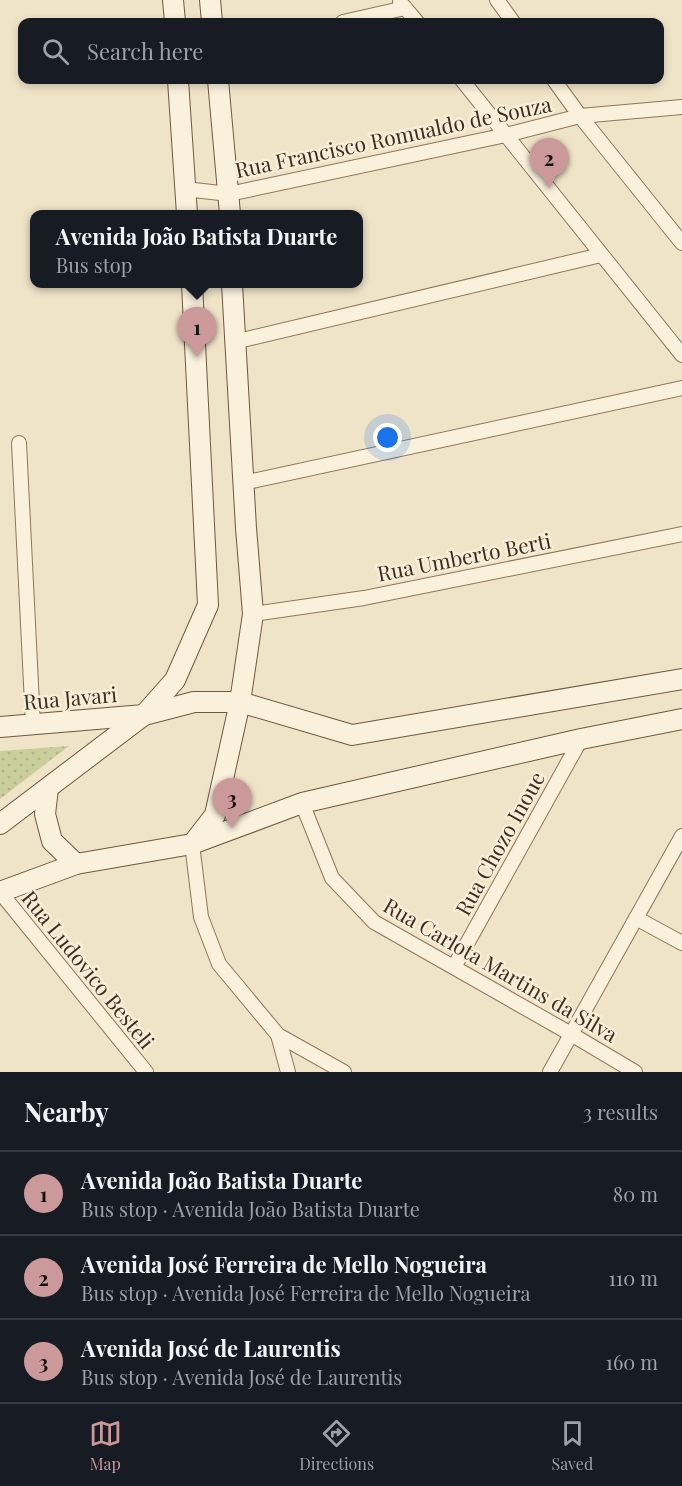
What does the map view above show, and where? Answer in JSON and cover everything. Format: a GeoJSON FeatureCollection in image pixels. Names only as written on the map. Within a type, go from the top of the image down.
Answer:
{"type":"FeatureCollection","features":[{"type":"Feature","properties":{"kind":"street"},"geometry":{"type":"LineString","coordinates":[[173,0],[175,18]]}},
{"type":"Feature","properties":{"kind":"street"},"geometry":{"type":"LineString","coordinates":[[210,0],[212,18]]}},
{"type":"Feature","properties":{"kind":"street"},"geometry":{"type":"LineString","coordinates":[[497,0],[510,18]]}},
{"type":"Feature","properties":{"kind":"street"},"geometry":{"type":"LineString","coordinates":[[356,18],[402,4],[414,18]]}},
{"type":"Feature","properties":{"kind":"street"},"geometry":{"type":"LineString","coordinates":[[178,84],[187,210]]}},
{"type":"Feature","properties":{"kind":"street"},"geometry":{"type":"LineString","coordinates":[[218,84],[230,210]]}},
{"type":"Feature","properties":{"kind":"street"},"geometry":{"type":"LineString","coordinates":[[465,84],[682,356]]}},
{"type":"Feature","properties":{"kind":"street"},"geometry":{"type":"LineString","coordinates":[[557,84],[682,243]]}},
{"type":"Feature","properties":{"kind":"street","name":"Rua Francisco Romualdo de Souza"},"geometry":{"type":"LineString","coordinates":[[185,189],[229,194],[506,135],[580,116],[682,107]]}},
{"type":"Feature","properties":{"kind":"street"},"geometry":{"type":"LineString","coordinates":[[234,342],[602,255]]}},
{"type":"Feature","properties":{"kind":"street"},"geometry":{"type":"LineString","coordinates":[[0,824],[144,716],[175,680],[208,605],[192,288]]}},
{"type":"Feature","properties":{"kind":"street"},"geometry":{"type":"LineString","coordinates":[[232,288],[253,614],[240,702],[216,815],[192,844],[201,916],[219,964],[278,1035],[344,1072]]}},
{"type":"Feature","properties":{"kind":"street"},"geometry":{"type":"LineString","coordinates":[[243,483],[682,388]]}},
{"type":"Feature","properties":{"kind":"street"},"geometry":{"type":"LineString","coordinates":[[18,443],[33,724]]}},
{"type":"Feature","properties":{"kind":"street","name":"Rua Umberto Berti"},"geometry":{"type":"LineString","coordinates":[[253,614],[364,598],[682,534]]}},
{"type":"Feature","properties":{"kind":"street"},"geometry":{"type":"LineString","coordinates":[[144,716],[194,702],[240,702],[352,735],[682,679]]}},
{"type":"Feature","properties":{"kind":"street","name":"Rua Javari"},"geometry":{"type":"LineString","coordinates":[[0,727],[144,716]]}},
{"type":"Feature","properties":{"kind":"street"},"geometry":{"type":"LineString","coordinates":[[0,892],[76,864],[192,844],[302,803],[581,739],[682,719]]}},
{"type":"Feature","properties":{"kind":"street","name":"Rua Chozo Inoue"},"geometry":{"type":"LineString","coordinates":[[454,967],[581,739]]}},
{"type":"Feature","properties":{"kind":"street"},"geometry":{"type":"LineString","coordinates":[[48,788],[45,814],[52,841],[76,864]]}},
{"type":"Feature","properties":{"kind":"street","name":"Rua Carlota Martins da Silva"},"geometry":{"type":"LineString","coordinates":[[302,803],[332,878],[374,922],[635,1072]]}},
{"type":"Feature","properties":{"kind":"street"},"geometry":{"type":"LineString","coordinates":[[550,1072],[682,836]]}},
{"type":"Feature","properties":{"kind":"street","name":"Rua Ludovico Besteli"},"geometry":{"type":"LineString","coordinates":[[0,892],[146,1072]]}},
{"type":"Feature","properties":{"kind":"street"},"geometry":{"type":"LineString","coordinates":[[636,918],[682,943]]}},
{"type":"Feature","properties":{"kind":"street"},"geometry":{"type":"LineString","coordinates":[[278,1035],[288,1072]]}},
{"type":"Feature","properties":{"kind":"green space"},"geometry":{"type":"Polygon","coordinates":[[[69,746],[0,799],[0,751],[69,746]]]}},
{"type":"Feature","properties":{"kind":"place","name":"Avenida José Ferreira de Mello Nogueira"},"geometry":{"type":"Point","coordinates":[549,188]}},
{"type":"Feature","properties":{"kind":"place","name":"Avenida João Batista Duarte"},"geometry":{"type":"Point","coordinates":[197,357]}},
{"type":"Feature","properties":{"kind":"place","name":"Avenida José de Laurentis"},"geometry":{"type":"Point","coordinates":[232,828]}}]}
